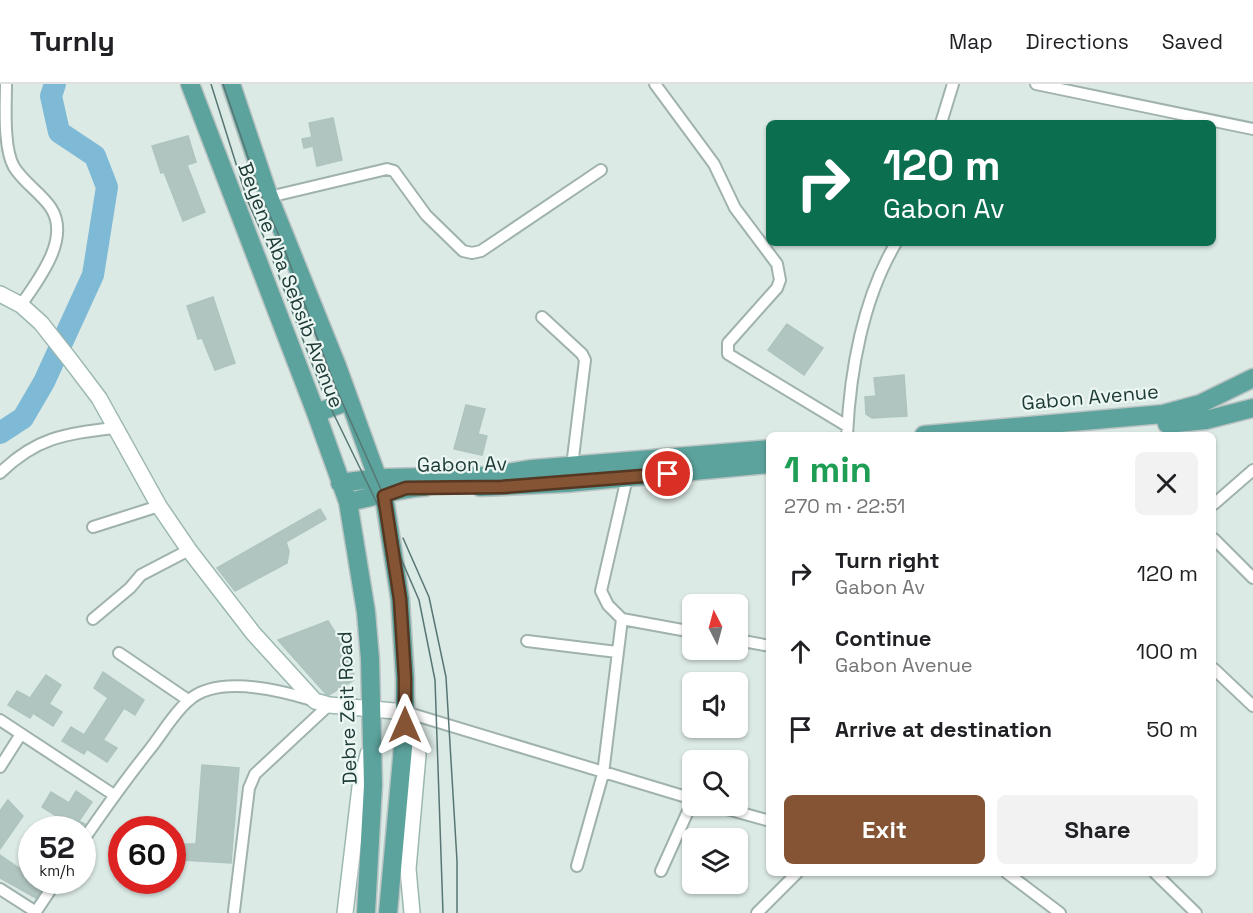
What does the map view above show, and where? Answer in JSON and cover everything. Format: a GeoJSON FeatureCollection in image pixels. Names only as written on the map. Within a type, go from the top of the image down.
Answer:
{"type":"FeatureCollection","features":[{"type":"Feature","properties":{"kind":"main road","name":"Beyene Aba Sebsib Avenue"},"geometry":{"type":"LineString","coordinates":[[190,84],[348,502]]}},
{"type":"Feature","properties":{"kind":"main road","name":"Beyene Aba Sebsib Avenue"},"geometry":{"type":"LineString","coordinates":[[231,84],[269,197],[337,366],[384,496],[400,599],[405,718],[388,913]]}},
{"type":"Feature","properties":{"kind":"main road","name":"Gabon Avenue"},"geometry":{"type":"LineString","coordinates":[[958,432],[1163,414],[1200,404],[1253,378]]}},
{"type":"Feature","properties":{"kind":"main road"},"geometry":{"type":"LineString","coordinates":[[316,413],[349,401]]}},
{"type":"Feature","properties":{"kind":"main road","name":"Gabon Avenue"},"geometry":{"type":"LineString","coordinates":[[1084,432],[1206,420],[1253,408]]}},
{"type":"Feature","properties":{"kind":"main road"},"geometry":{"type":"LineString","coordinates":[[576,474],[766,450]]}},
{"type":"Feature","properties":{"kind":"main road"},"geometry":{"type":"LineString","coordinates":[[576,474],[627,477],[766,464]]}},
{"type":"Feature","properties":{"kind":"main road","name":"Gabon Av"},"geometry":{"type":"LineString","coordinates":[[340,483],[378,478],[487,476],[532,469],[576,474]]}},
{"type":"Feature","properties":{"kind":"main road","name":"Gabon Av"},"geometry":{"type":"LineString","coordinates":[[348,502],[384,496],[406,488],[502,487],[576,474]]}},
{"type":"Feature","properties":{"kind":"main road","name":"Debre Zeit Road"},"geometry":{"type":"LineString","coordinates":[[348,502],[366,612],[371,710],[369,873],[366,913]]}},
{"type":"Feature","properties":{"kind":"main road"},"geometry":{"type":"LineString","coordinates":[[357,913],[369,873]]}},
{"type":"Feature","properties":{"kind":"main road"},"geometry":{"type":"LineString","coordinates":[[390,885],[399,904],[399,913]]}},
{"type":"Feature","properties":{"kind":"street"},"geometry":{"type":"LineString","coordinates":[[6,84],[6,128],[13,165],[27,184],[50,207],[57,220],[56,239],[48,261],[21,305]]}},
{"type":"Feature","properties":{"kind":"street"},"geometry":{"type":"LineString","coordinates":[[655,84],[714,164],[735,208],[777,264],[780,280],[777,288],[728,343],[728,354],[847,431],[862,321],[894,246]]}},
{"type":"Feature","properties":{"kind":"street"},"geometry":{"type":"LineString","coordinates":[[942,120],[953,84]]}},
{"type":"Feature","properties":{"kind":"street"},"geometry":{"type":"LineString","coordinates":[[1036,84],[1073,88],[1213,120]]}},
{"type":"Feature","properties":{"kind":"street"},"geometry":{"type":"LineString","coordinates":[[1216,121],[1253,129]]}},
{"type":"Feature","properties":{"kind":"street"},"geometry":{"type":"LineString","coordinates":[[269,197],[387,169],[394,171],[436,225],[463,251],[472,253],[480,251],[601,170]]}},
{"type":"Feature","properties":{"kind":"street"},"geometry":{"type":"LineString","coordinates":[[0,294],[21,305],[41,323],[71,361],[99,398],[159,506],[189,550],[253,633],[322,703]]}},
{"type":"Feature","properties":{"kind":"street"},"geometry":{"type":"LineString","coordinates":[[542,317],[582,354],[585,360],[576,474]]}},
{"type":"Feature","properties":{"kind":"street"},"geometry":{"type":"LineString","coordinates":[[0,473],[36,446],[63,434],[114,428]]}},
{"type":"Feature","properties":{"kind":"street"},"geometry":{"type":"LineString","coordinates":[[1216,502],[1253,470]]}},
{"type":"Feature","properties":{"kind":"street"},"geometry":{"type":"LineString","coordinates":[[627,477],[602,591],[608,605],[622,619],[682,630]]}},
{"type":"Feature","properties":{"kind":"street"},"geometry":{"type":"LineString","coordinates":[[93,527],[159,506]]}},
{"type":"Feature","properties":{"kind":"street"},"geometry":{"type":"LineString","coordinates":[[1216,541],[1253,578]]}},
{"type":"Feature","properties":{"kind":"street"},"geometry":{"type":"LineString","coordinates":[[93,619],[130,588],[141,575],[189,550]]}},
{"type":"Feature","properties":{"kind":"street"},"geometry":{"type":"LineString","coordinates":[[577,866],[603,774],[622,619]]}},
{"type":"Feature","properties":{"kind":"street"},"geometry":{"type":"LineString","coordinates":[[527,641],[617,652]]}},
{"type":"Feature","properties":{"kind":"street"},"geometry":{"type":"LineString","coordinates":[[748,642],[766,645]]}},
{"type":"Feature","properties":{"kind":"street"},"geometry":{"type":"LineString","coordinates":[[119,653],[188,700]]}},
{"type":"Feature","properties":{"kind":"street"},"geometry":{"type":"LineString","coordinates":[[1216,671],[1253,706]]}},
{"type":"Feature","properties":{"kind":"street"},"geometry":{"type":"LineString","coordinates":[[96,821],[188,700],[209,691],[228,687],[255,687],[282,691],[322,703],[371,710],[405,718],[682,797]]}},
{"type":"Feature","properties":{"kind":"street"},"geometry":{"type":"LineString","coordinates":[[234,911],[249,788],[255,774],[322,703]]}},
{"type":"Feature","properties":{"kind":"street"},"geometry":{"type":"LineString","coordinates":[[405,718],[414,736],[418,755],[408,869],[412,913]]}},
{"type":"Feature","properties":{"kind":"street"},"geometry":{"type":"LineString","coordinates":[[0,720],[114,795]]}},
{"type":"Feature","properties":{"kind":"street"},"geometry":{"type":"LineString","coordinates":[[0,767],[21,734]]}},
{"type":"Feature","properties":{"kind":"street"},"geometry":{"type":"LineString","coordinates":[[345,913],[360,787],[372,737]]}},
{"type":"Feature","properties":{"kind":"street"},"geometry":{"type":"LineString","coordinates":[[748,815],[766,820]]}},
{"type":"Feature","properties":{"kind":"street"},"geometry":{"type":"LineString","coordinates":[[661,871],[686,816]]}},
{"type":"Feature","properties":{"kind":"street"},"geometry":{"type":"LineString","coordinates":[[762,912],[794,876]]}},
{"type":"Feature","properties":{"kind":"street"},"geometry":{"type":"LineString","coordinates":[[1011,876],[1060,913]]}},
{"type":"Feature","properties":{"kind":"street"},"geometry":{"type":"LineString","coordinates":[[1158,876],[1196,913]]}},
{"type":"Feature","properties":{"kind":"street"},"geometry":{"type":"LineString","coordinates":[[0,889],[35,913],[48,894]]}},
{"type":"Feature","properties":{"kind":"building"},"geometry":{"type":"Polygon","coordinates":[[[333,118],[342,160],[317,166],[313,146],[304,148],[302,139],[312,137],[309,123],[333,118]]]}},
{"type":"Feature","properties":{"kind":"building"},"geometry":{"type":"Polygon","coordinates":[[[188,136],[196,162],[187,165],[205,212],[183,221],[164,172],[161,173],[152,146],[188,136]]]}},
{"type":"Feature","properties":{"kind":"building"},"geometry":{"type":"Polygon","coordinates":[[[213,297],[235,363],[215,370],[202,338],[198,339],[187,306],[213,297]]]}},
{"type":"Feature","properties":{"kind":"building"},"geometry":{"type":"Polygon","coordinates":[[[787,324],[823,348],[804,375],[768,350],[787,324]]]}},
{"type":"Feature","properties":{"kind":"building"},"geometry":{"type":"Polygon","coordinates":[[[904,375],[907,416],[872,418],[866,414],[865,397],[876,396],[874,378],[904,375]]]}},
{"type":"Feature","properties":{"kind":"building"},"geometry":{"type":"Polygon","coordinates":[[[466,405],[485,409],[478,434],[487,436],[482,455],[454,449],[466,405]]]}},
{"type":"Feature","properties":{"kind":"building"},"geometry":{"type":"Polygon","coordinates":[[[320,509],[326,519],[286,542],[289,551],[287,563],[235,591],[217,568],[320,509]]]}},
{"type":"Feature","properties":{"kind":"building"},"geometry":{"type":"Polygon","coordinates":[[[328,621],[353,661],[354,680],[329,695],[278,640],[328,621]]]}},
{"type":"Feature","properties":{"kind":"building"},"geometry":{"type":"Polygon","coordinates":[[[103,672],[144,700],[135,715],[124,708],[103,740],[117,748],[107,762],[87,749],[84,754],[62,741],[71,727],[84,735],[108,698],[94,688],[103,672]]]}},
{"type":"Feature","properties":{"kind":"building"},"geometry":{"type":"Polygon","coordinates":[[[46,675],[61,685],[49,704],[62,712],[53,726],[33,713],[30,718],[8,705],[17,691],[30,698],[46,675]]]}},
{"type":"Feature","properties":{"kind":"building"},"geometry":{"type":"Polygon","coordinates":[[[202,765],[239,768],[231,863],[186,860],[186,844],[196,844],[202,765]]]}},
{"type":"Feature","properties":{"kind":"building"},"geometry":{"type":"Polygon","coordinates":[[[76,791],[92,802],[82,816],[56,816],[42,807],[51,792],[69,803],[76,791]]]}},
{"type":"Feature","properties":{"kind":"building"},"geometry":{"type":"Polygon","coordinates":[[[8,800],[23,816],[18,816],[18,823],[0,849],[0,811],[8,800]]]}},
{"type":"Feature","properties":{"kind":"building"},"geometry":{"type":"Polygon","coordinates":[[[0,855],[18,867],[18,888],[0,878],[0,855]]]}},
{"type":"Feature","properties":{"kind":"waterway"},"geometry":{"type":"LineString","coordinates":[[0,433],[23,418],[44,382],[93,275],[107,187],[95,156],[59,132],[51,96],[55,84]]}},
{"type":"Feature","properties":{"kind":"tram line"},"geometry":{"type":"LineString","coordinates":[[211,84],[248,202],[266,242],[322,390],[376,501],[419,600],[435,680],[443,913]]}},
{"type":"Feature","properties":{"kind":"tram line"},"geometry":{"type":"LineString","coordinates":[[223,84],[262,198],[281,240],[335,386],[387,503]]}},
{"type":"Feature","properties":{"kind":"tram line"},"geometry":{"type":"LineString","coordinates":[[403,538],[429,597],[446,677],[457,861],[457,913]]}},
{"type":"Feature","properties":{"kind":"route"},"geometry":{"type":"LineString","coordinates":[[405,725],[405,678],[400,599],[389,540],[384,496],[406,488],[502,487],[668,474]]}}]}
